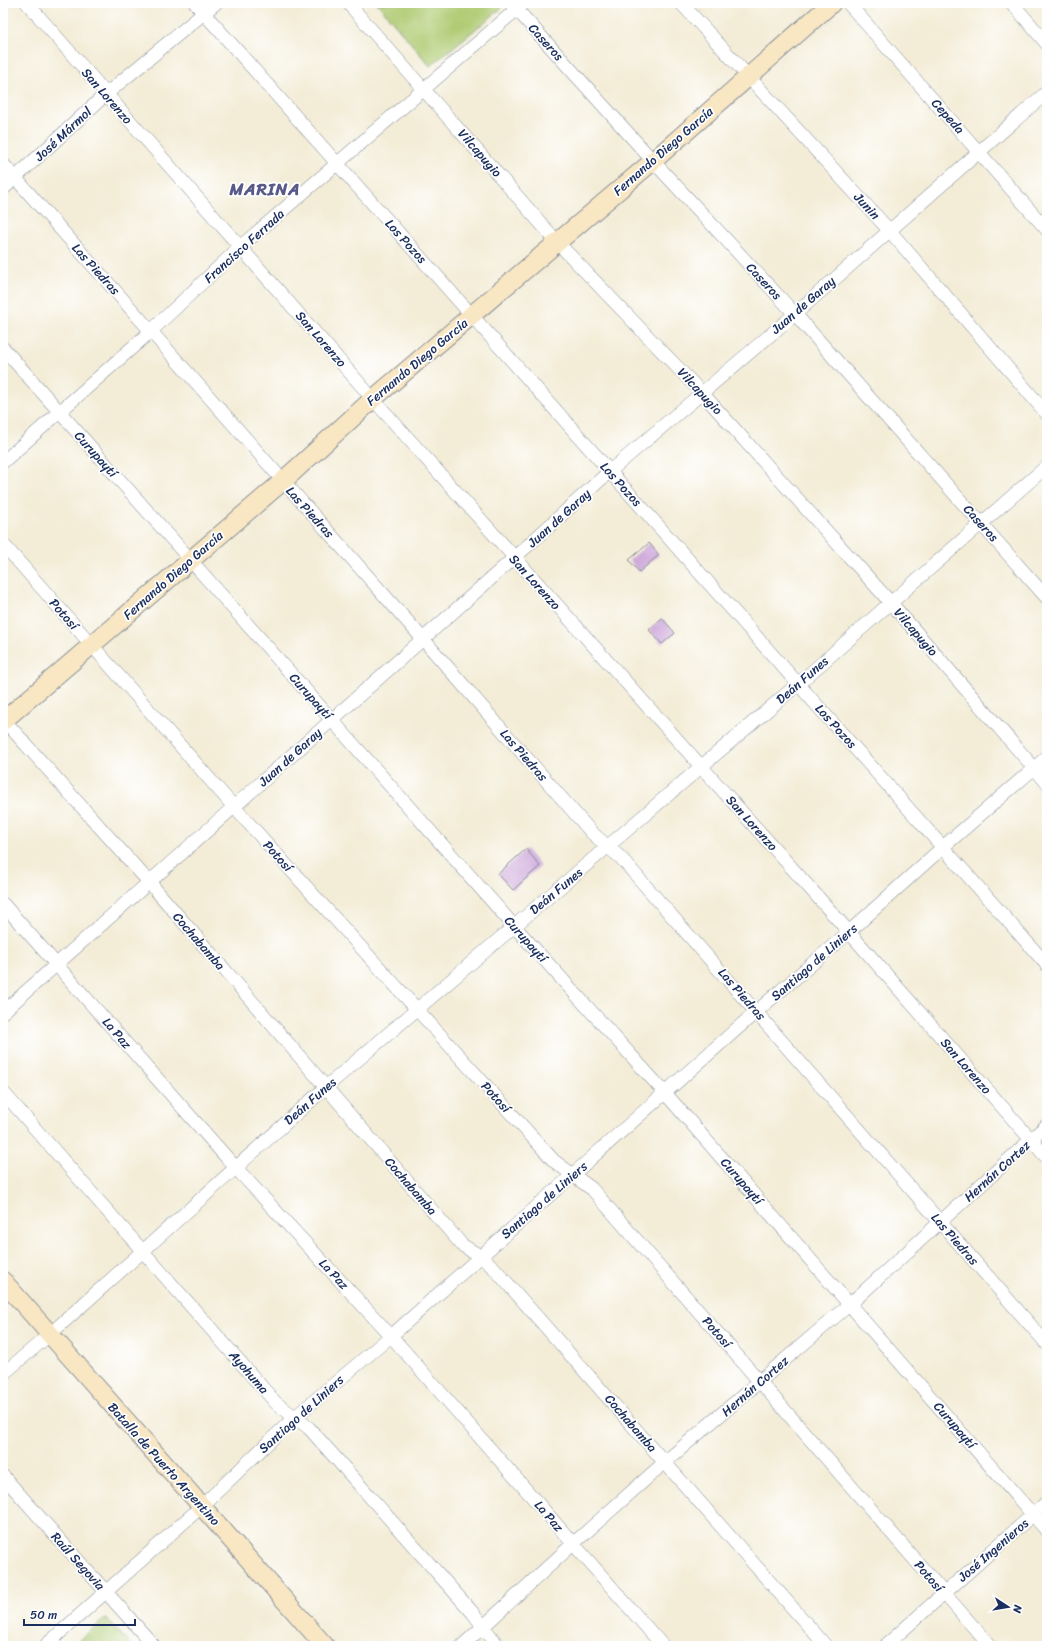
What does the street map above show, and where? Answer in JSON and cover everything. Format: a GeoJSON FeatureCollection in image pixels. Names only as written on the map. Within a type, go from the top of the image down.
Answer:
{"type":"FeatureCollection","features":[{"type":"Feature","properties":{"kind":"main road","name":"Fernando Diego García"},"geometry":{"type":"LineString","coordinates":[[3,720],[283,481],[373,399],[653,161],[832,3]]}},
{"type":"Feature","properties":{"kind":"main road","name":"Batalla de Puerto Argentino"},"geometry":{"type":"LineString","coordinates":[[3,1282],[325,1646]]}},
{"type":"Feature","properties":{"kind":"street","name":"San Lorenzo"},"geometry":{"type":"LineString","coordinates":[[27,3],[373,399],[849,932],[1047,1158]]}},
{"type":"Feature","properties":{"kind":"street","name":"Los Pozos"},"geometry":{"type":"LineString","coordinates":[[195,3],[1047,965]]}},
{"type":"Feature","properties":{"kind":"street","name":"José Mármol"},"geometry":{"type":"LineString","coordinates":[[3,189],[106,94],[216,3]]}},
{"type":"Feature","properties":{"kind":"street","name":"Vilcapugio"},"geometry":{"type":"LineString","coordinates":[[348,3],[558,242],[702,393],[891,603],[1047,783]]}},
{"type":"Feature","properties":{"kind":"street","name":"Junin"},"geometry":{"type":"LineString","coordinates":[[681,3],[889,230],[1047,414]]}},
{"type":"Feature","properties":{"kind":"street","name":"Cepeda"},"geometry":{"type":"LineString","coordinates":[[848,3],[1047,230]]}},
{"type":"Feature","properties":{"kind":"street"},"geometry":{"type":"LineString","coordinates":[[1012,3],[1047,44]]}},
{"type":"Feature","properties":{"kind":"street","name":"Francisco Ferrada"},"geometry":{"type":"LineString","coordinates":[[3,462],[151,331],[240,247],[424,90],[517,5]]}},
{"type":"Feature","properties":{"kind":"street","name":"Caseros"},"geometry":{"type":"LineString","coordinates":[[517,5],[653,161],[795,314],[1047,598]]}},
{"type":"Feature","properties":{"kind":"street","name":"Juan de Garay"},"geometry":{"type":"LineString","coordinates":[[3,1012],[610,471],[795,314],[1047,92]]}},
{"type":"Feature","properties":{"kind":"street","name":"Las Piedras"},"geometry":{"type":"LineString","coordinates":[[3,164],[423,639],[592,833],[622,858],[1047,1344]]}},
{"type":"Feature","properties":{"kind":"street","name":"Curupaytí"},"geometry":{"type":"LineString","coordinates":[[3,348],[514,926],[665,1093],[1047,1531]]}},
{"type":"Feature","properties":{"kind":"street","name":"Deán Funes"},"geometry":{"type":"LineString","coordinates":[[3,1374],[50,1335],[326,1087],[798,684],[1047,466]]}},
{"type":"Feature","properties":{"kind":"street","name":"Potosí"},"geometry":{"type":"LineString","coordinates":[[3,544],[234,807],[554,1162],[592,1189],[990,1646]]}},
{"type":"Feature","properties":{"kind":"street","name":"Cochabamba"},"geometry":{"type":"LineString","coordinates":[[3,720],[149,882],[462,1245],[480,1256],[494,1268],[826,1646]]}},
{"type":"Feature","properties":{"kind":"street","name":"Santiago de Liniers"},"geometry":{"type":"LineString","coordinates":[[45,1646],[202,1506],[295,1417],[391,1336],[757,1011],[1047,757]]}},
{"type":"Feature","properties":{"kind":"street","name":"La Paz"},"geometry":{"type":"LineString","coordinates":[[3,904],[235,1168],[391,1336],[662,1646]]}},
{"type":"Feature","properties":{"kind":"street","name":"Ayohuma"},"geometry":{"type":"LineString","coordinates":[[3,1092],[276,1403],[309,1428],[484,1626],[498,1646]]}},
{"type":"Feature","properties":{"kind":"street","name":"Hernán Cortez"},"geometry":{"type":"LineString","coordinates":[[462,1646],[665,1462],[761,1382],[850,1304],[1047,1125]]}},
{"type":"Feature","properties":{"kind":"street","name":"Raúl Segovia"},"geometry":{"type":"LineString","coordinates":[[3,1476],[154,1646]]}},
{"type":"Feature","properties":{"kind":"street","name":"José Ingenieros"},"geometry":{"type":"LineString","coordinates":[[885,1646],[1047,1502]]}},
{"type":"Feature","properties":{"kind":"green space"},"geometry":{"type":"Polygon","coordinates":[[[377,3],[497,3],[502,8],[430,66],[377,3]]]}},
{"type":"Feature","properties":{"kind":"green space"},"geometry":{"type":"Polygon","coordinates":[[[106,1618],[132,1646],[72,1646],[106,1618]]]}},
{"type":"Feature","properties":{"kind":"building"},"geometry":{"type":"Polygon","coordinates":[[[649,543],[659,555],[639,572],[629,560],[649,543]]]}},
{"type":"Feature","properties":{"kind":"building"},"geometry":{"type":"Polygon","coordinates":[[[662,618],[675,633],[662,644],[649,630],[662,618]]]}},
{"type":"Feature","properties":{"kind":"building"},"geometry":{"type":"Polygon","coordinates":[[[526,849],[540,866],[513,890],[498,874],[526,849]]]}},
{"type":"Feature","properties":{"kind":"district","name":"MARINA"},"geometry":{"type":"Point","coordinates":[265,189]}}]}
